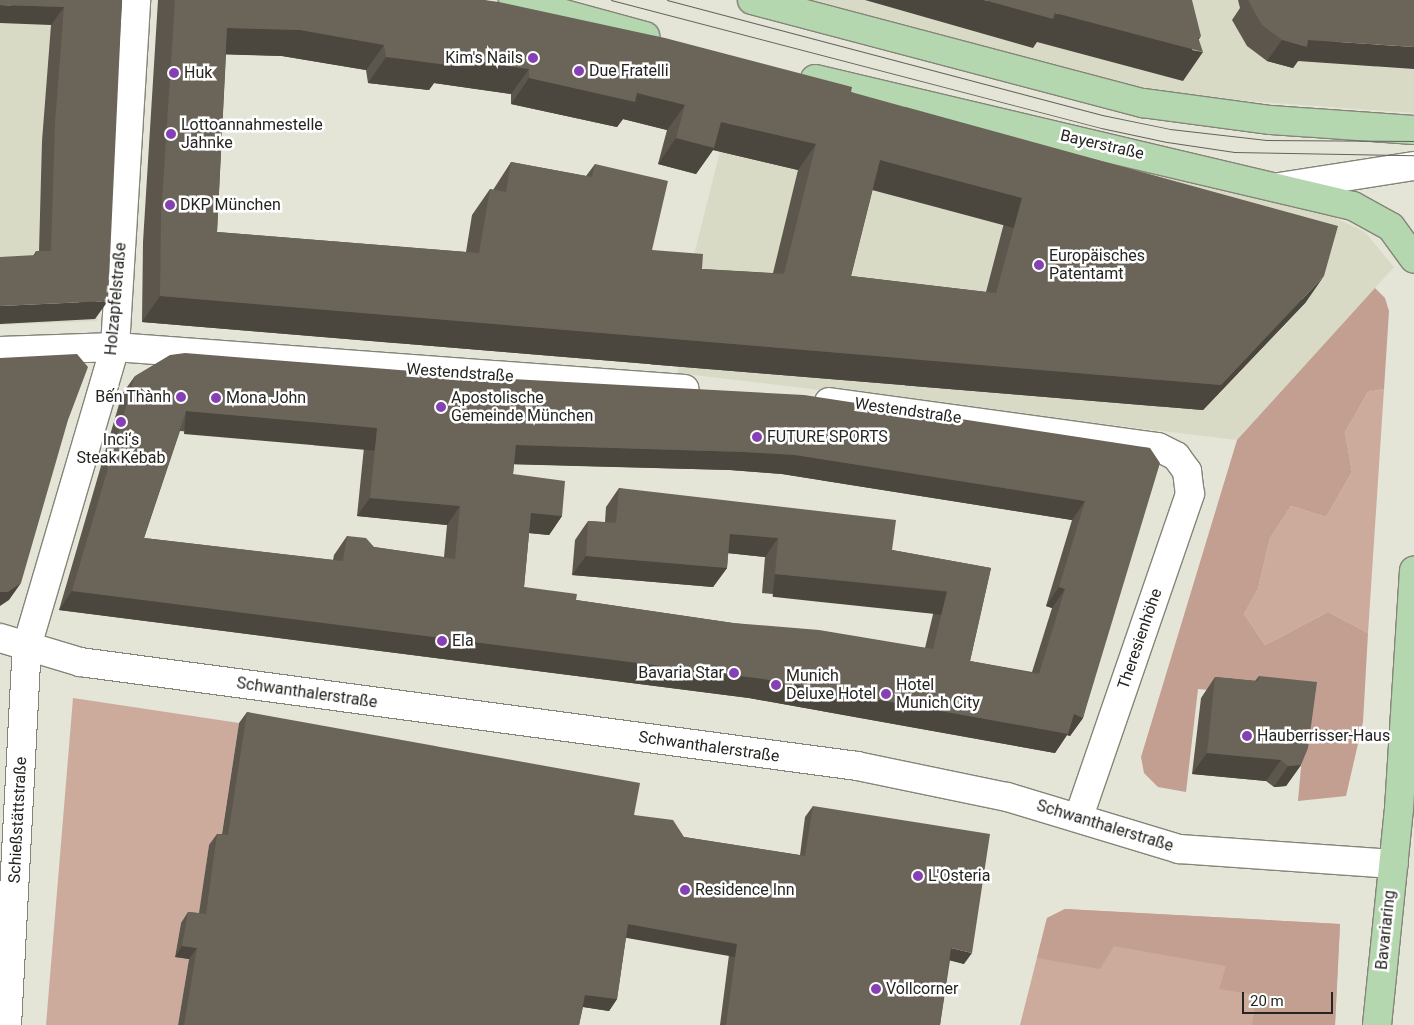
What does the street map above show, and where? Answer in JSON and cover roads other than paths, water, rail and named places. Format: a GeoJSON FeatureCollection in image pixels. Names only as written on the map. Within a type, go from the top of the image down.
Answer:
{"type":"FeatureCollection","features":[{"type":"Feature","properties":{"kind":"main road"},"geometry":{"type":"LineString","coordinates":[[513,0],[558,5],[668,42]]}},
{"type":"Feature","properties":{"kind":"main road"},"geometry":{"type":"LineString","coordinates":[[752,0],[1143,103],[1235,117],[1414,130]]}},
{"type":"Feature","properties":{"kind":"main road","name":"Bayerstraße"},"geometry":{"type":"LineString","coordinates":[[791,74],[1280,187]]}},
{"type":"Feature","properties":{"kind":"main road"},"geometry":{"type":"LineString","coordinates":[[1280,187],[1369,212],[1391,227],[1414,259]]}},
{"type":"Feature","properties":{"kind":"main road","name":"Bavariaring"},"geometry":{"type":"LineString","coordinates":[[1377,1025],[1404,864],[1414,570]]}},
{"type":"Feature","properties":{"kind":"street","name":"Holzapfelstraße"},"geometry":{"type":"LineString","coordinates":[[27,646],[116,347],[136,0]]}},
{"type":"Feature","properties":{"kind":"street","name":"Bayerstraße"},"geometry":{"type":"LineString","coordinates":[[1280,187],[1414,166]]}},
{"type":"Feature","properties":{"kind":"street","name":"Westendstraße"},"geometry":{"type":"LineString","coordinates":[[0,351],[116,347],[710,391]]}},
{"type":"Feature","properties":{"kind":"street","name":"Westendstraße"},"geometry":{"type":"LineString","coordinates":[[799,399],[868,405],[1158,447],[1168,451],[1182,462]]}},
{"type":"Feature","properties":{"kind":"street","name":"Theresienhöhe"},"geometry":{"type":"LineString","coordinates":[[1079,817],[1190,494],[1190,478],[1182,462]]}},
{"type":"Feature","properties":{"kind":"street","name":"Schwanthalerstraße"},"geometry":{"type":"LineString","coordinates":[[0,638],[80,662],[857,766],[1007,797],[1079,817],[1179,849],[1404,864]]}},
{"type":"Feature","properties":{"kind":"street","name":"Schießstättstraße"},"geometry":{"type":"LineString","coordinates":[[7,1025],[27,646]]}},
{"type":"Feature","properties":{"kind":"tram line"},"geometry":{"type":"LineString","coordinates":[[611,0],[1101,128],[1167,142],[1234,152],[1414,155]]}},
{"type":"Feature","properties":{"kind":"tram line"},"geometry":{"type":"LineString","coordinates":[[667,0],[1102,115],[1170,129],[1266,140],[1414,141]]}},
{"type":"Feature","properties":{"kind":"place","name":"Kim's Nails"},"geometry":{"type":"Point","coordinates":[533,58]}},
{"type":"Feature","properties":{"kind":"place","name":"Due Fratelli"},"geometry":{"type":"Point","coordinates":[579,71]}},
{"type":"Feature","properties":{"kind":"place","name":"Huk"},"geometry":{"type":"Point","coordinates":[174,73]}},
{"type":"Feature","properties":{"kind":"place","name":"Lottoannahmestelle Jahnke"},"geometry":{"type":"Point","coordinates":[171,134]}},
{"type":"Feature","properties":{"kind":"place","name":"DKP München"},"geometry":{"type":"Point","coordinates":[170,205]}},
{"type":"Feature","properties":{"kind":"place","name":"Europäisches Patentamt"},"geometry":{"type":"Point","coordinates":[1039,265]}},
{"type":"Feature","properties":{"kind":"place","name":"Bến Thành"},"geometry":{"type":"Point","coordinates":[181,397]}},
{"type":"Feature","properties":{"kind":"place","name":"Mona John"},"geometry":{"type":"Point","coordinates":[216,398]}},
{"type":"Feature","properties":{"kind":"place","name":"Apostolische Gemeinde München"},"geometry":{"type":"Point","coordinates":[441,407]}},
{"type":"Feature","properties":{"kind":"place","name":"Inci‘s Steak Kebab"},"geometry":{"type":"Point","coordinates":[121,422]}},
{"type":"Feature","properties":{"kind":"place","name":"FUTURE SPORTS"},"geometry":{"type":"Point","coordinates":[757,437]}},
{"type":"Feature","properties":{"kind":"place","name":"Ela"},"geometry":{"type":"Point","coordinates":[442,641]}},
{"type":"Feature","properties":{"kind":"place","name":"Bavaria Star"},"geometry":{"type":"Point","coordinates":[734,673]}},
{"type":"Feature","properties":{"kind":"place","name":"Munich Deluxe Hotel"},"geometry":{"type":"Point","coordinates":[776,685]}},
{"type":"Feature","properties":{"kind":"place","name":"Hotel Munich City"},"geometry":{"type":"Point","coordinates":[886,694]}},
{"type":"Feature","properties":{"kind":"place","name":"Hauberrisser-Haus"},"geometry":{"type":"Point","coordinates":[1247,736]}},
{"type":"Feature","properties":{"kind":"place","name":"L'Osteria"},"geometry":{"type":"Point","coordinates":[918,876]}},
{"type":"Feature","properties":{"kind":"place","name":"Residence Inn"},"geometry":{"type":"Point","coordinates":[685,890]}},
{"type":"Feature","properties":{"kind":"place","name":"Vollcorner"},"geometry":{"type":"Point","coordinates":[876,989]}}]}
